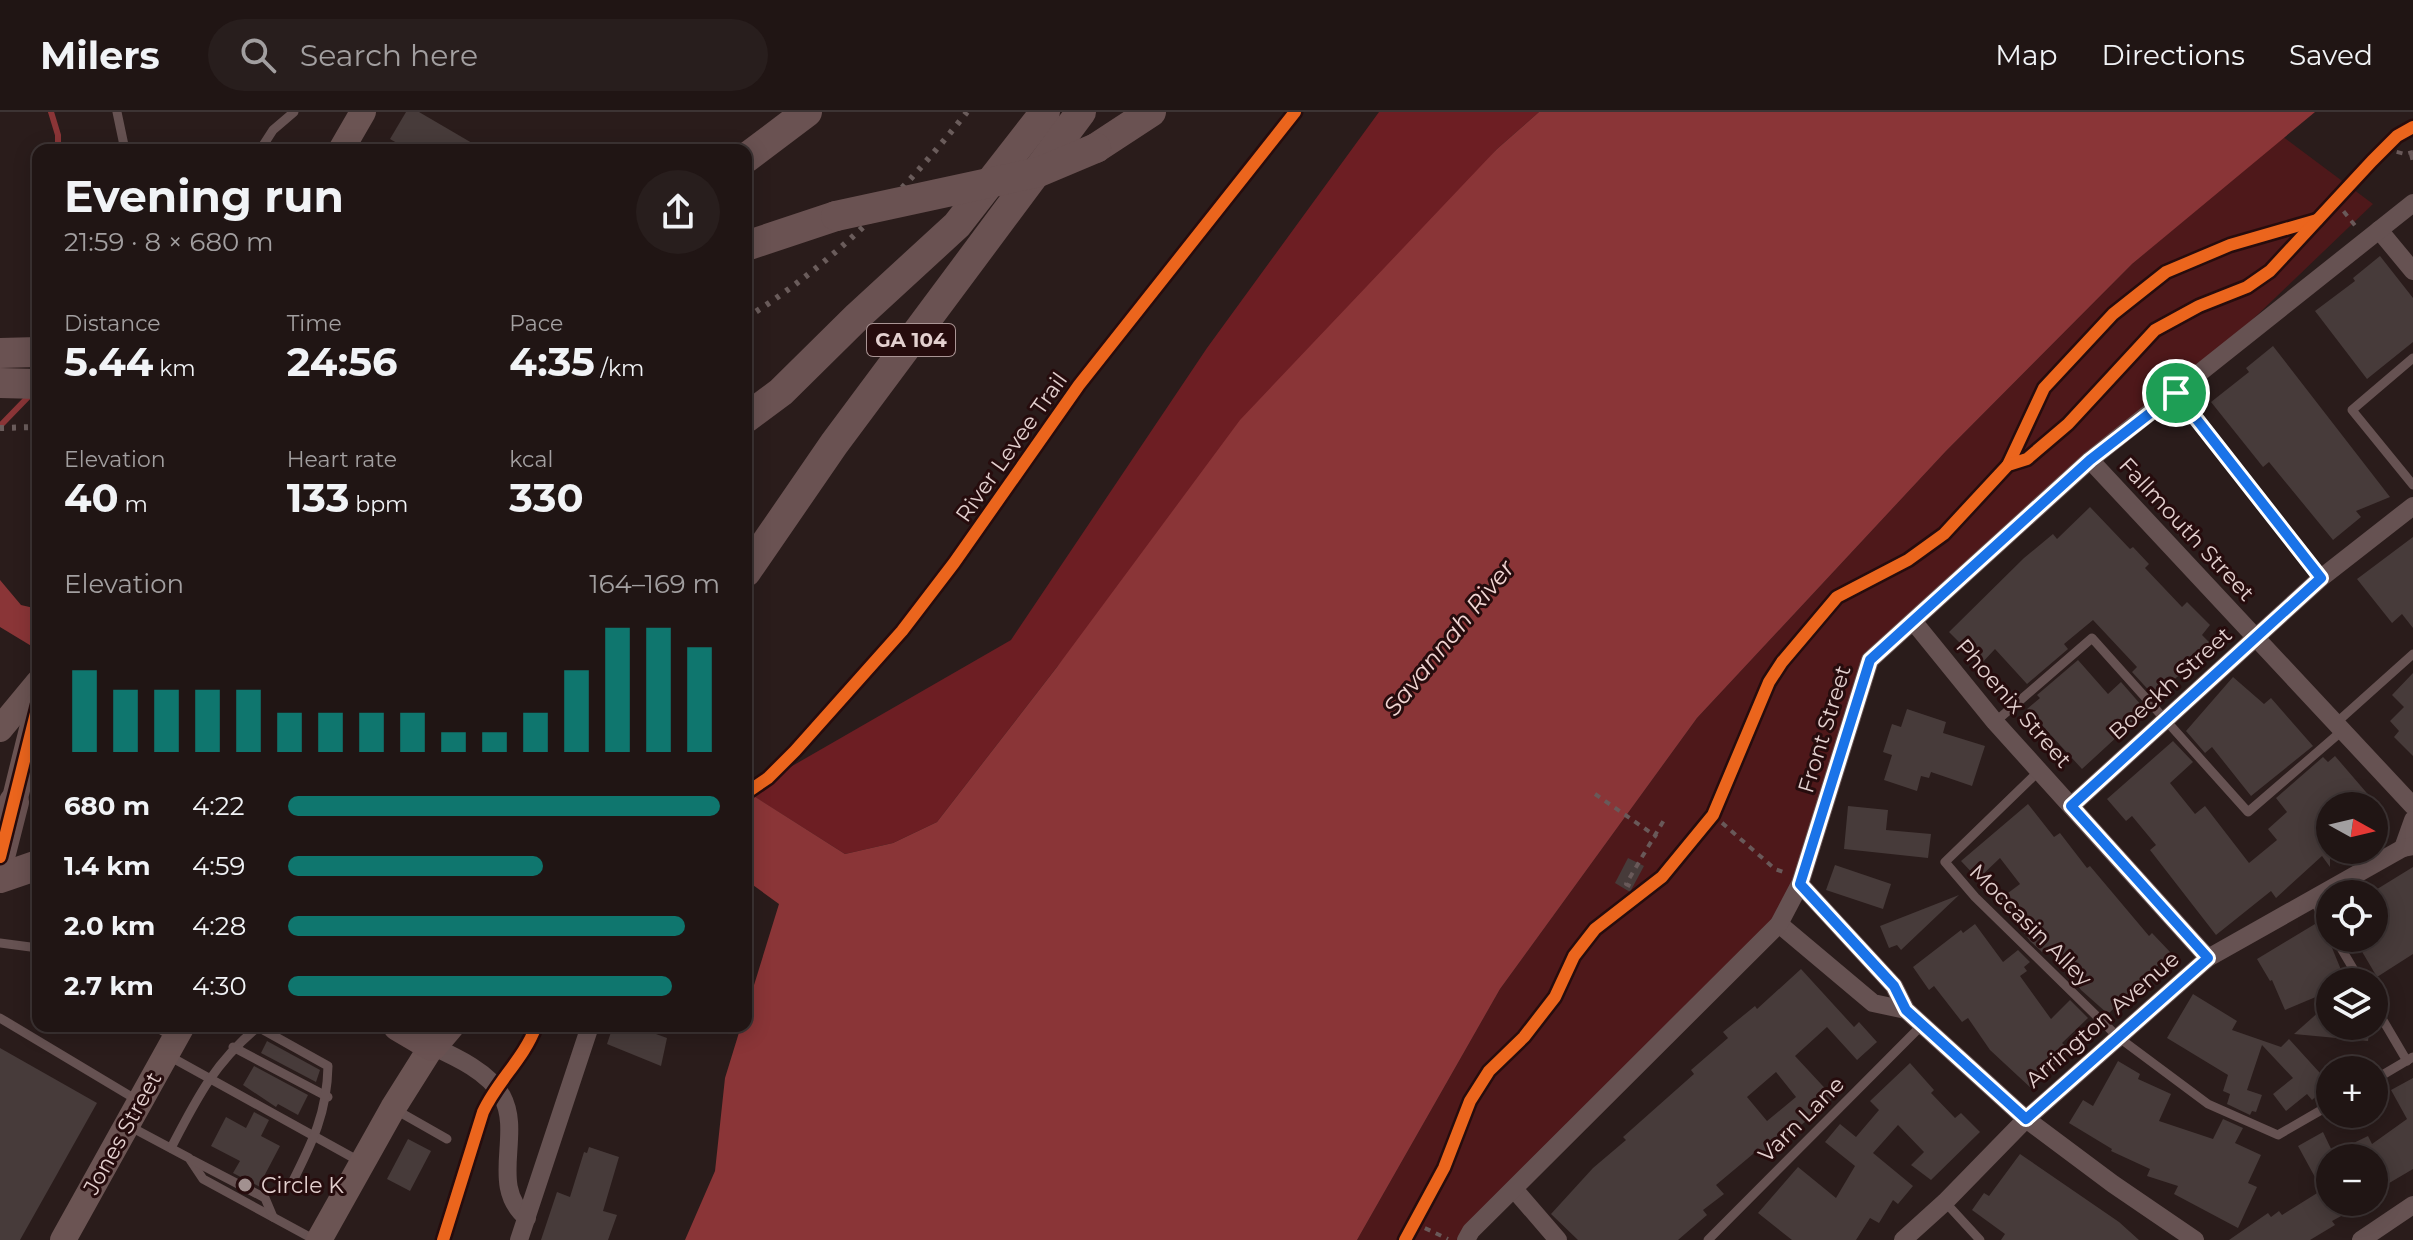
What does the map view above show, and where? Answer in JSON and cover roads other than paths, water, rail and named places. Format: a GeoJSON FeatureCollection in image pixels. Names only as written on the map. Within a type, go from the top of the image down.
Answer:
{"type":"FeatureCollection","features":[{"type":"Feature","properties":{"kind":"main road"},"geometry":{"type":"LineString","coordinates":[[752,153],[807,112]]}},
{"type":"Feature","properties":{"kind":"main road","name":"GA 104"},"geometry":{"type":"LineString","coordinates":[[752,414],[781,392],[957,225],[1045,112]]}},
{"type":"Feature","properties":{"kind":"main road","name":"GA 104"},"geometry":{"type":"LineString","coordinates":[[752,563],[834,444],[1081,112]]}},
{"type":"Feature","properties":{"kind":"main road"},"geometry":{"type":"LineString","coordinates":[[752,244],[836,216],[1039,172],[1096,148],[1151,112]]}},
{"type":"Feature","properties":{"kind":"main road"},"geometry":{"type":"LineString","coordinates":[[343,144],[355,115]]}},
{"type":"Feature","properties":{"kind":"main road"},"geometry":{"type":"LineString","coordinates":[[0,353],[32,352]]}},
{"type":"Feature","properties":{"kind":"main road"},"geometry":{"type":"LineString","coordinates":[[0,383],[32,384]]}},
{"type":"Feature","properties":{"kind":"main road"},"geometry":{"type":"LineString","coordinates":[[0,729],[32,690]]}},
{"type":"Feature","properties":{"kind":"main road"},"geometry":{"type":"LineString","coordinates":[[0,857],[32,746]]}},
{"type":"Feature","properties":{"kind":"main road"},"geometry":{"type":"LineString","coordinates":[[0,878],[32,867]]}},
{"type":"Feature","properties":{"kind":"main road","name":"Jones Street"},"geometry":{"type":"LineString","coordinates":[[63,1240],[140,1101],[169,1036]]}},
{"type":"Feature","properties":{"kind":"main road"},"geometry":{"type":"LineString","coordinates":[[317,1240],[393,1108],[440,1036]]}},
{"type":"Feature","properties":{"kind":"street","name":"Front Street"},"geometry":{"type":"LineString","coordinates":[[1466,1240],[1471,1231],[1779,924],[1800,884],[1870,660],[2090,460],[2413,203]]}},
{"type":"Feature","properties":{"kind":"street"},"geometry":{"type":"LineString","coordinates":[[2379,230],[2413,271]]}},
{"type":"Feature","properties":{"kind":"street","name":"Fallmouth Street"},"geometry":{"type":"LineString","coordinates":[[2090,460],[2413,806]]}},
{"type":"Feature","properties":{"kind":"street","name":"Boeckh Street"},"geometry":{"type":"LineString","coordinates":[[2071,806],[2321,578],[2413,506]]}},
{"type":"Feature","properties":{"kind":"street","name":"Phoenix Street"},"geometry":{"type":"LineString","coordinates":[[1913,621],[1995,722],[2208,958]]}},
{"type":"Feature","properties":{"kind":"street","name":"Arrington Avenue"},"geometry":{"type":"LineString","coordinates":[[1903,1240],[2026,1119],[2208,958],[2408,847],[2413,820]]}},
{"type":"Feature","properties":{"kind":"street"},"geometry":{"type":"LineString","coordinates":[[1800,884],[1894,986],[1906,1010],[2026,1119],[2195,1240]]}},
{"type":"Feature","properties":{"kind":"street"},"geometry":{"type":"LineString","coordinates":[[1779,924],[1873,1003],[1906,1010]]}},
{"type":"Feature","properties":{"kind":"street"},"geometry":{"type":"LineString","coordinates":[[519,1240],[588,1032]]}},
{"type":"Feature","properties":{"kind":"street"},"geometry":{"type":"LineString","coordinates":[[440,1036],[503,1096],[509,1122],[509,1195],[514,1207],[527,1218]]}},
{"type":"Feature","properties":{"kind":"street"},"geometry":{"type":"LineString","coordinates":[[1514,1189],[1558,1240]]}},
{"type":"Feature","properties":{"kind":"street"},"geometry":{"type":"LineString","coordinates":[[2361,1240],[2413,1205]]}},
{"type":"Feature","properties":{"kind":"lane"},"geometry":{"type":"LineString","coordinates":[[117,112],[124,144]]}},
{"type":"Feature","properties":{"kind":"lane"},"geometry":{"type":"LineString","coordinates":[[266,144],[273,130],[294,112]]}},
{"type":"Feature","properties":{"kind":"lane"},"geometry":{"type":"LineString","coordinates":[[2413,358],[2352,410],[2413,485]]}},
{"type":"Feature","properties":{"kind":"lane"},"geometry":{"type":"LineString","coordinates":[[2176,393],[2321,578]]}},
{"type":"Feature","properties":{"kind":"lane"},"geometry":{"type":"LineString","coordinates":[[1995,722],[2092,638],[2248,812],[2413,654]]}},
{"type":"Feature","properties":{"kind":"lane","name":"Moccasin Alley"},"geometry":{"type":"LineString","coordinates":[[2040,770],[1945,862],[1975,897],[2118,1037]]}},
{"type":"Feature","properties":{"kind":"lane"},"geometry":{"type":"LineString","coordinates":[[2313,899],[2316,904]]}},
{"type":"Feature","properties":{"kind":"lane"},"geometry":{"type":"LineString","coordinates":[[0,943],[32,947]]}},
{"type":"Feature","properties":{"kind":"lane"},"geometry":{"type":"LineString","coordinates":[[0,1018],[140,1101]]}},
{"type":"Feature","properties":{"kind":"lane","name":"Varn Lane"},"geometry":{"type":"LineString","coordinates":[[1708,1240],[1922,1025]]}},
{"type":"Feature","properties":{"kind":"lane"},"geometry":{"type":"LineString","coordinates":[[2388,1026],[2410,1059],[2388,1072]]}},
{"type":"Feature","properties":{"kind":"lane"},"geometry":{"type":"LineString","coordinates":[[171,1148],[208,1078],[233,1047],[252,1032]]}},
{"type":"Feature","properties":{"kind":"lane"},"geometry":{"type":"LineString","coordinates":[[267,1032],[328,1066],[328,1097],[316,1136],[291,1185]]}},
{"type":"Feature","properties":{"kind":"lane"},"geometry":{"type":"LineString","coordinates":[[169,1036],[208,1078],[361,1162]]}},
{"type":"Feature","properties":{"kind":"lane"},"geometry":{"type":"LineString","coordinates":[[2118,1037],[2208,1104],[2278,1135],[2316,1113]]}},
{"type":"Feature","properties":{"kind":"lane"},"geometry":{"type":"LineString","coordinates":[[233,1047],[328,1097]]}},
{"type":"Feature","properties":{"kind":"lane"},"geometry":{"type":"LineString","coordinates":[[393,1108],[447,1139]]}},
{"type":"Feature","properties":{"kind":"lane"},"geometry":{"type":"LineString","coordinates":[[127,1125],[189,1158],[203,1179],[317,1240]]}},
{"type":"Feature","properties":{"kind":"lane"},"geometry":{"type":"LineString","coordinates":[[1945,1202],[1980,1240]]}},
{"type":"Feature","properties":{"kind":"water","name":"Savannah River"},"geometry":{"type":"Polygon","coordinates":[[[1539,112],[2315,112],[2132,264],[1946,451],[1697,718],[1500,989],[1357,1240],[685,1240],[715,1171],[725,1078],[739,1032],[752,1032],[752,992],[779,904],[752,884],[752,795],[845,854],[893,843],[937,822],[1057,667],[1240,420],[1497,149],[1539,112]]]}},
{"type":"Feature","properties":{"kind":"water"},"geometry":{"type":"Polygon","coordinates":[[[0,580],[21,605],[32,608],[32,646],[0,627],[0,580]]]}},
{"type":"Feature","properties":{"kind":"waterway"},"geometry":{"type":"LineString","coordinates":[[51,112],[58,144]]}},
{"type":"Feature","properties":{"kind":"waterway"},"geometry":{"type":"LineString","coordinates":[[0,426],[31,394]]}},
{"type":"Feature","properties":{"kind":"railway"},"geometry":{"type":"LineString","coordinates":[[752,314],[809,274],[866,225],[918,171],[967,112]]}},
{"type":"Feature","properties":{"kind":"railway"},"geometry":{"type":"LineString","coordinates":[[0,428],[32,427]]}},
{"type":"Feature","properties":{"kind":"place","name":"Circle K"},"geometry":{"type":"Point","coordinates":[245,1185]}}]}
